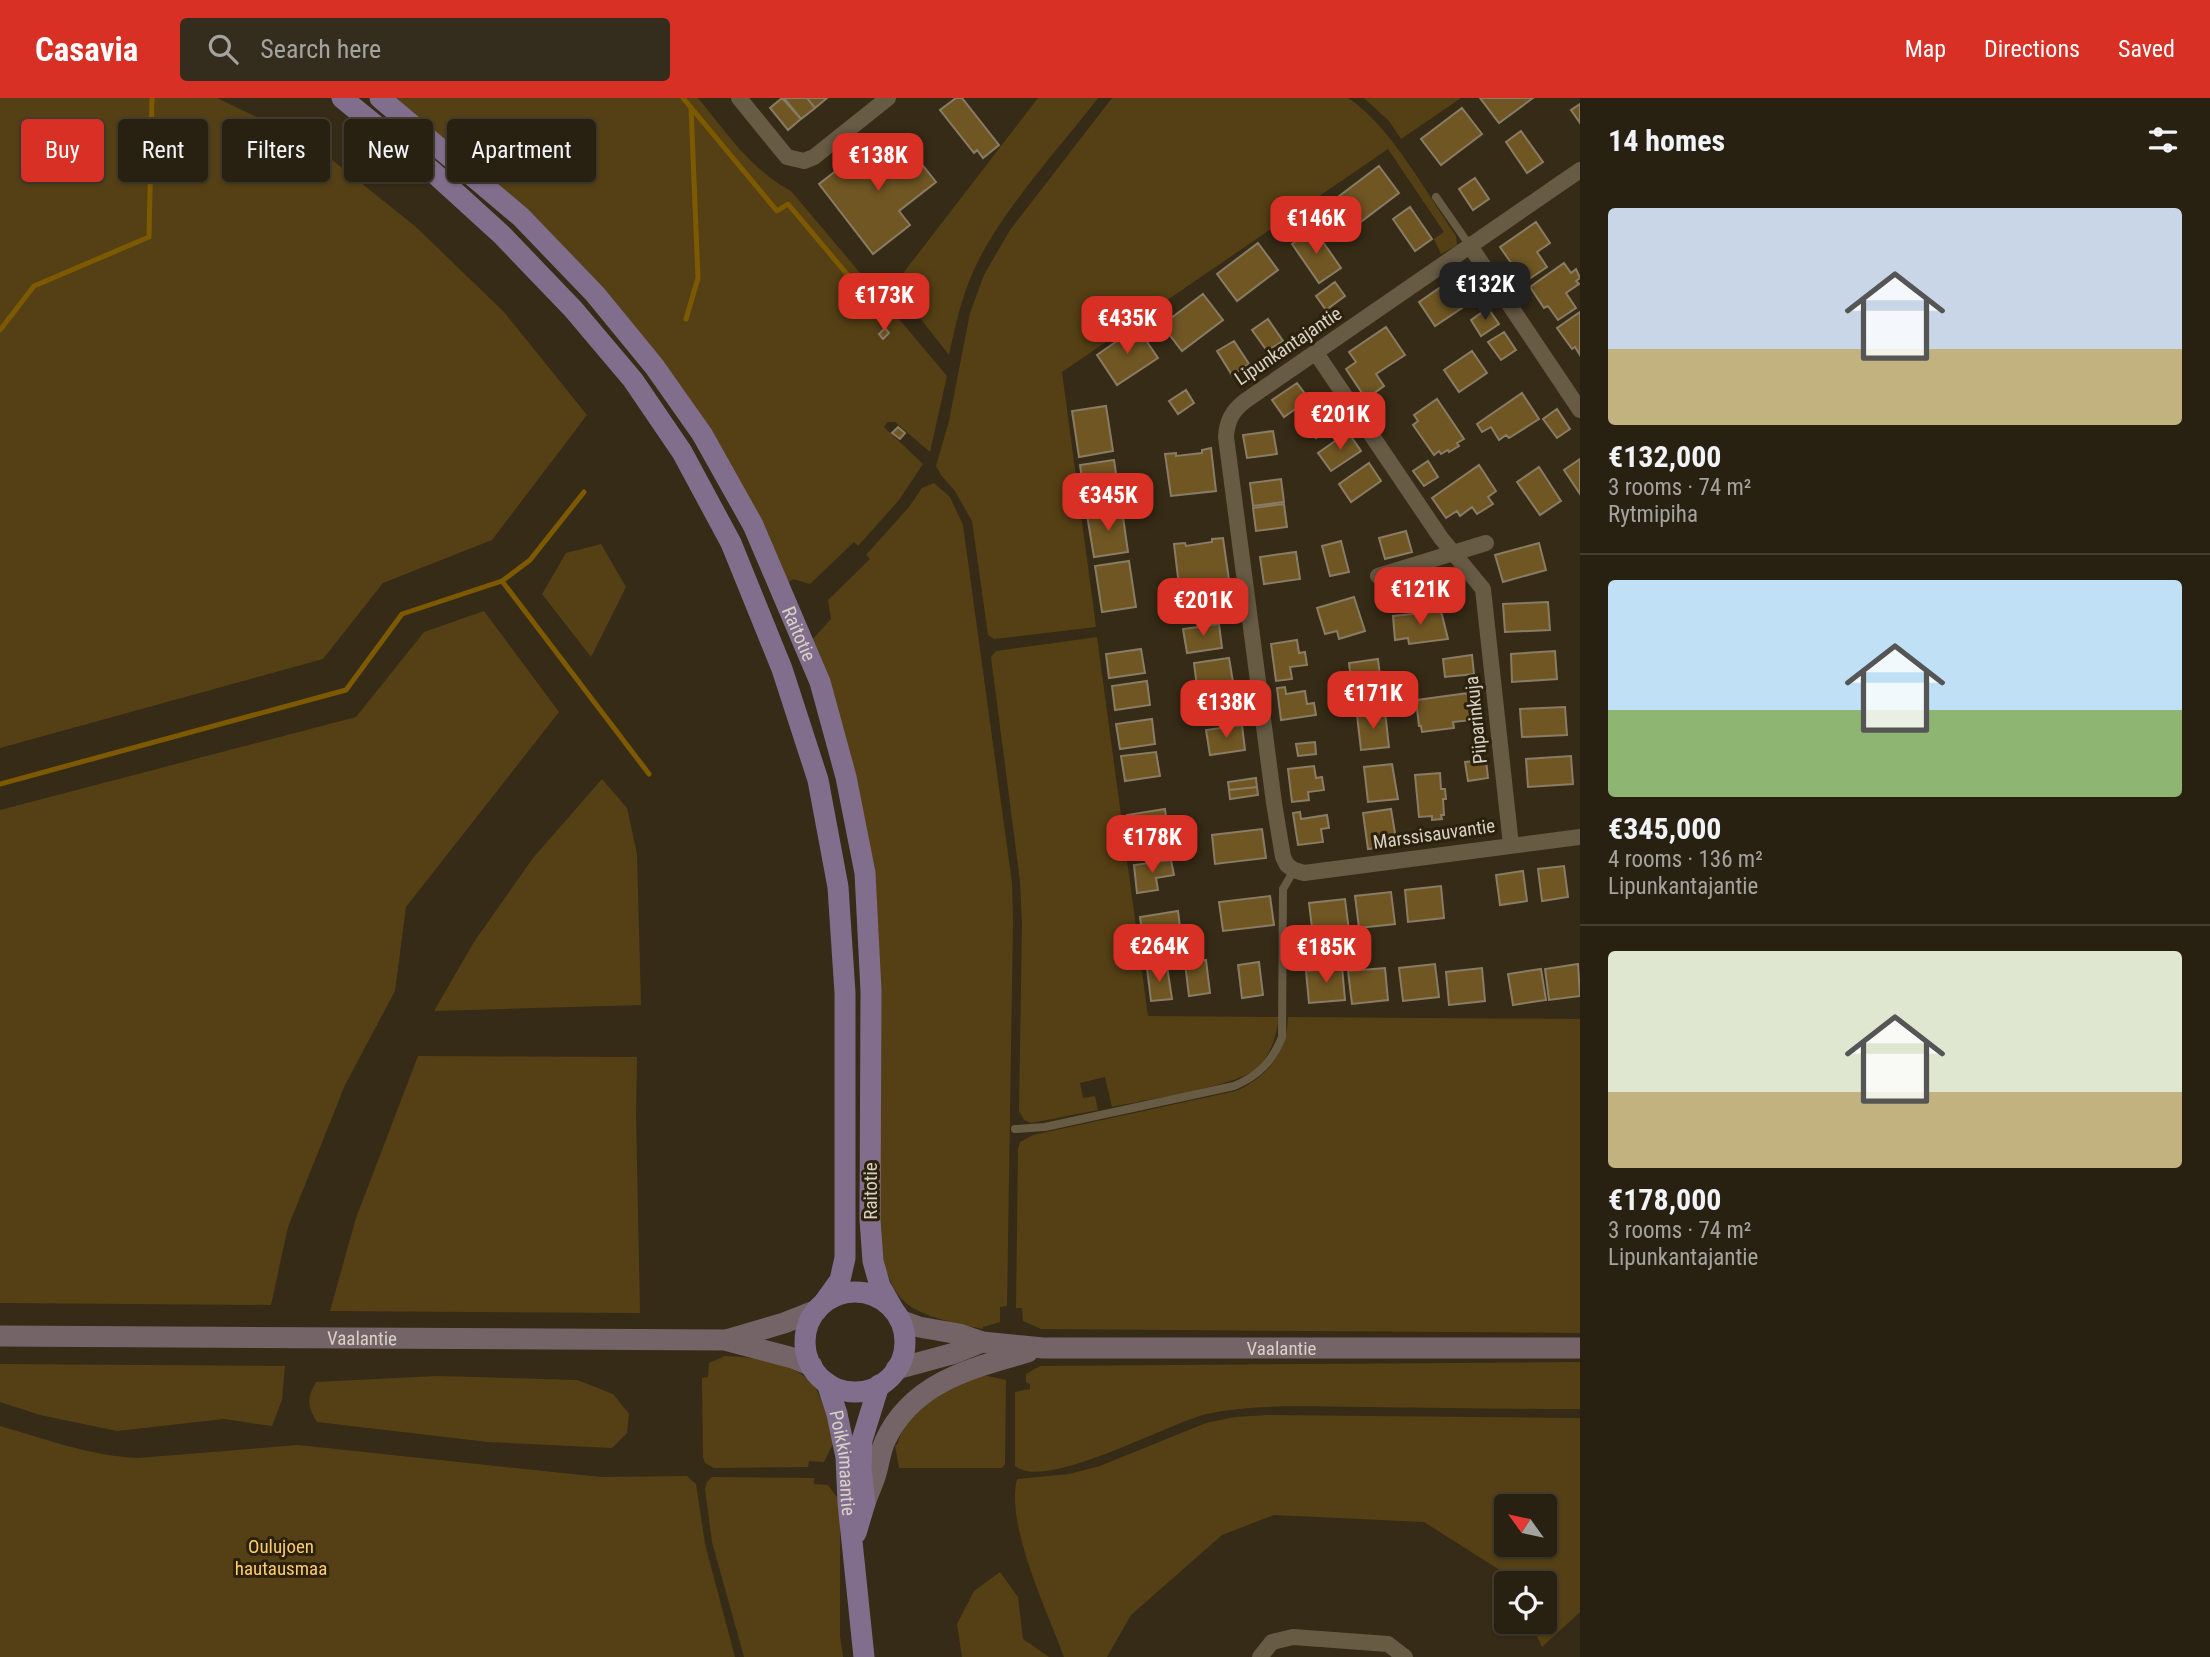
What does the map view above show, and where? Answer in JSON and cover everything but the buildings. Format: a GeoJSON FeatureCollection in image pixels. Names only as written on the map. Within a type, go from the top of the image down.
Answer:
{"type":"FeatureCollection","features":[{"type":"Feature","properties":{"kind":"main road","name":"Raitotie"},"geometry":{"type":"LineString","coordinates":[[342,98],[434,173],[502,235],[573,309],[633,380],[682,452],[731,543],[782,669],[818,780],[838,887],[844,966],[845,1258],[840,1280],[821,1305]]}},
{"type":"Feature","properties":{"kind":"main road","name":"Raitotie"},"geometry":{"type":"LineString","coordinates":[[380,98],[521,217],[595,294],[654,366],[702,434],[753,525],[815,670],[846,777],[865,873],[871,991],[870,1220],[873,1261],[880,1286],[896,1315]]}},
{"type":"Feature","properties":{"kind":"main road"},"geometry":{"type":"LineString","coordinates":[[847,1292],[859,1292],[883,1300],[896,1315],[904,1332],[904,1345],[897,1369],[879,1385],[858,1391],[836,1388],[827,1383],[811,1366],[807,1355],[806,1331],[821,1305],[847,1292]]}},
{"type":"Feature","properties":{"kind":"main road","name":"Poikkimaantie"},"geometry":{"type":"LineString","coordinates":[[827,1383],[853,1440],[861,1468],[853,1543],[864,1657]]}},
{"type":"Feature","properties":{"kind":"main road","name":"Poikkimaantie"},"geometry":{"type":"LineString","coordinates":[[853,1440],[879,1385]]}},
{"type":"Feature","properties":{"kind":"street"},"geometry":{"type":"LineString","coordinates":[[739,98],[787,157],[804,161],[814,158],[888,98]]}},
{"type":"Feature","properties":{"kind":"street","name":"Lipunkantajantie"},"geometry":{"type":"LineString","coordinates":[[1294,870],[1283,858],[1274,803],[1226,437],[1227,425],[1237,407],[1580,170]]}},
{"type":"Feature","properties":{"kind":"street"},"geometry":{"type":"LineString","coordinates":[[1470,246],[1580,410]]}},
{"type":"Feature","properties":{"kind":"street"},"geometry":{"type":"LineString","coordinates":[[1316,353],[1453,553]]}},
{"type":"Feature","properties":{"kind":"street"},"geometry":{"type":"LineString","coordinates":[[1378,576],[1486,543]]}},
{"type":"Feature","properties":{"kind":"street","name":"Piiparinkuja"},"geometry":{"type":"LineString","coordinates":[[1453,553],[1483,590],[1511,845]]}},
{"type":"Feature","properties":{"kind":"street","name":"Marssisauvantie"},"geometry":{"type":"LineString","coordinates":[[1294,870],[1304,873],[1580,837]]}},
{"type":"Feature","properties":{"kind":"street","name":"Vaalantie"},"geometry":{"type":"LineString","coordinates":[[725,1340],[783,1323],[821,1305]]}},
{"type":"Feature","properties":{"kind":"street","name":"Vaalantie"},"geometry":{"type":"LineString","coordinates":[[896,1315],[919,1326],[982,1342],[1043,1348],[1580,1348]]}},
{"type":"Feature","properties":{"kind":"street","name":"Vaalantie"},"geometry":{"type":"LineString","coordinates":[[0,1336],[725,1340],[793,1358],[811,1366]]}},
{"type":"Feature","properties":{"kind":"street","name":"Vaalantie"},"geometry":{"type":"LineString","coordinates":[[897,1369],[955,1353],[982,1342]]}},
{"type":"Feature","properties":{"kind":"street"},"geometry":{"type":"LineString","coordinates":[[856,1503],[875,1479],[884,1442],[912,1404],[934,1386],[960,1372],[1043,1348]]}},
{"type":"Feature","properties":{"kind":"street"},"geometry":{"type":"LineString","coordinates":[[1259,1657],[1272,1642],[1293,1637],[1388,1644],[1405,1657]]}},
{"type":"Feature","properties":{"kind":"lane"},"geometry":{"type":"LineString","coordinates":[[1436,197],[1470,246]]}},
{"type":"Feature","properties":{"kind":"lane"},"geometry":{"type":"LineString","coordinates":[[1015,1129],[1045,1127],[1234,1086],[1247,1081],[1260,1071],[1278,1050],[1282,1037],[1283,889],[1294,870]]}},
{"type":"Feature","properties":{"kind":"green space"},"geometry":{"type":"Polygon","coordinates":[[[0,98],[217,98],[261,119],[222,119],[222,182],[330,182],[330,158],[344,169],[344,182],[360,182],[416,227],[504,312],[587,415],[492,540],[383,583],[323,659],[0,748],[0,98]]]}},
{"type":"Feature","properties":{"kind":"green space"},"geometry":{"type":"Polygon","coordinates":[[[391,98],[698,98],[751,161],[791,191],[947,376],[930,452],[895,422],[888,422],[884,427],[923,464],[899,500],[858,546],[854,542],[810,584],[793,579],[788,583],[658,360],[477,182],[596,182],[596,119],[447,119],[447,153],[433,139],[433,119],[412,119],[391,98]]]}},
{"type":"Feature","properties":{"kind":"green space"},"geometry":{"type":"Polygon","coordinates":[[[1038,98],[1098,98],[1030,182],[984,250],[965,292],[949,355],[894,285],[1038,98]]]}},
{"type":"Feature","properties":{"kind":"green space"},"geometry":{"type":"Polygon","coordinates":[[[1112,98],[1348,98],[1364,110],[1393,142],[1456,236],[1457,245],[1441,254],[1434,239],[1444,232],[1388,149],[1062,372],[1096,627],[994,639],[988,635],[972,521],[955,491],[936,466],[949,421],[970,313],[984,275],[1010,230],[1112,98]]]}},
{"type":"Feature","properties":{"kind":"green space"},"geometry":{"type":"Polygon","coordinates":[[[1364,98],[1461,98],[1401,139],[1389,121],[1364,98]]]}},
{"type":"Feature","properties":{"kind":"green space"},"geometry":{"type":"Polygon","coordinates":[[[934,483],[950,497],[963,525],[1012,883],[1007,1306],[1000,1307],[1000,1322],[983,1329],[933,1317],[916,1310],[903,1300],[894,1288],[881,1249],[877,1220],[878,991],[811,641],[831,619],[828,600],[870,559],[866,555],[909,507],[922,488],[934,483]]]}},
{"type":"Feature","properties":{"kind":"green space"},"geometry":{"type":"Polygon","coordinates":[[[601,544],[626,587],[591,657],[542,594],[566,553],[601,544]]]}},
{"type":"Feature","properties":{"kind":"green space"},"geometry":{"type":"Polygon","coordinates":[[[484,611],[559,712],[406,907],[395,991],[345,1085],[288,1227],[271,1305],[0,1303],[0,810],[356,717],[424,632],[484,611]]]}},
{"type":"Feature","properties":{"kind":"green space"},"geometry":{"type":"Polygon","coordinates":[[[1097,637],[1148,1016],[1279,1017],[1267,1056],[1258,1067],[1231,1081],[1112,1107],[1105,1077],[1080,1083],[1083,1098],[1095,1096],[1098,1110],[1031,1123],[1024,1120],[1019,1111],[1022,924],[1020,881],[991,657],[996,651],[1097,637]]]}},
{"type":"Feature","properties":{"kind":"green space"},"geometry":{"type":"Polygon","coordinates":[[[602,779],[627,808],[637,854],[641,1005],[434,1011],[474,942],[533,858],[602,779]]]}},
{"type":"Feature","properties":{"kind":"green space"},"geometry":{"type":"Polygon","coordinates":[[[1288,1017],[1580,1019],[1580,1333],[1041,1329],[1023,1321],[1022,1308],[1016,1308],[1020,1142],[1033,1135],[1236,1091],[1257,1079],[1273,1062],[1284,1042],[1288,1017]]]}},
{"type":"Feature","properties":{"kind":"green space"},"geometry":{"type":"Polygon","coordinates":[[[418,1056],[637,1057],[640,1313],[330,1311],[356,1218],[418,1056]]]}},
{"type":"Feature","properties":{"kind":"green space"},"geometry":{"type":"Polygon","coordinates":[[[725,1356],[775,1363],[788,1367],[809,1380],[822,1402],[834,1442],[824,1462],[809,1461],[808,1467],[714,1468],[705,1463],[702,1378],[708,1377],[709,1363],[725,1356]]]}},
{"type":"Feature","properties":{"kind":"green space"},"geometry":{"type":"Polygon","coordinates":[[[1580,1362],[1580,1409],[1306,1406],[1246,1408],[1207,1414],[1108,1453],[1052,1470],[1030,1472],[1015,1466],[1015,1392],[1030,1389],[1026,1374],[1040,1366],[1580,1362]]]}},
{"type":"Feature","properties":{"kind":"green space"},"geometry":{"type":"Polygon","coordinates":[[[0,1364],[285,1366],[282,1400],[272,1426],[224,1419],[117,1431],[40,1415],[0,1402],[0,1364]]]}},
{"type":"Feature","properties":{"kind":"green space"},"geometry":{"type":"Polygon","coordinates":[[[983,1375],[1006,1380],[1005,1464],[1002,1468],[899,1468],[895,1445],[911,1418],[943,1392],[983,1375]]]}},
{"type":"Feature","properties":{"kind":"green space"},"geometry":{"type":"Polygon","coordinates":[[[437,1376],[577,1380],[613,1394],[629,1414],[627,1433],[612,1448],[488,1442],[317,1422],[311,1412],[310,1397],[316,1382],[437,1376]]]}},
{"type":"Feature","properties":{"kind":"green space"},"geometry":{"type":"Polygon","coordinates":[[[1267,1415],[1580,1418],[1580,1612],[1557,1633],[1557,1571],[1501,1571],[1424,1522],[1274,1515],[1222,1535],[1131,1615],[1107,1657],[1064,1657],[1022,1543],[1015,1498],[1017,1479],[1069,1474],[1100,1466],[1206,1423],[1235,1417],[1267,1415]]]}},
{"type":"Feature","properties":{"kind":"green space","name":"Oulujoen hautausmaa"},"geometry":{"type":"Polygon","coordinates":[[[0,1426],[120,1457],[138,1458],[298,1445],[601,1477],[687,1476],[696,1484],[705,1544],[735,1657],[0,1657],[0,1426]]]}},
{"type":"Feature","properties":{"kind":"green space"},"geometry":{"type":"Polygon","coordinates":[[[712,1477],[814,1478],[814,1484],[828,1485],[840,1501],[840,1636],[843,1657],[744,1657],[712,1542],[705,1489],[712,1477]]]}},
{"type":"Feature","properties":{"kind":"green space"},"geometry":{"type":"Polygon","coordinates":[[[1000,1572],[1018,1597],[1023,1639],[1049,1657],[962,1657],[957,1624],[974,1591],[1000,1572]]]}},
{"type":"Feature","properties":{"kind":"green space"},"geometry":{"type":"Polygon","coordinates":[[[1536,1634],[1556,1634],[1542,1647],[1536,1634]]]}},
{"type":"Feature","properties":{"kind":"waterway"},"geometry":{"type":"LineString","coordinates":[[0,330],[34,286],[149,237],[152,98]]}},
{"type":"Feature","properties":{"kind":"waterway"},"geometry":{"type":"LineString","coordinates":[[683,98],[777,211],[788,204],[878,311]]}},
{"type":"Feature","properties":{"kind":"waterway"},"geometry":{"type":"LineString","coordinates":[[686,319],[698,278],[691,107]]}},
{"type":"Feature","properties":{"kind":"waterway"},"geometry":{"type":"LineString","coordinates":[[0,784],[346,690],[402,614],[502,581],[530,560],[584,492]]}},
{"type":"Feature","properties":{"kind":"waterway"},"geometry":{"type":"LineString","coordinates":[[502,581],[649,774]]}}]}
